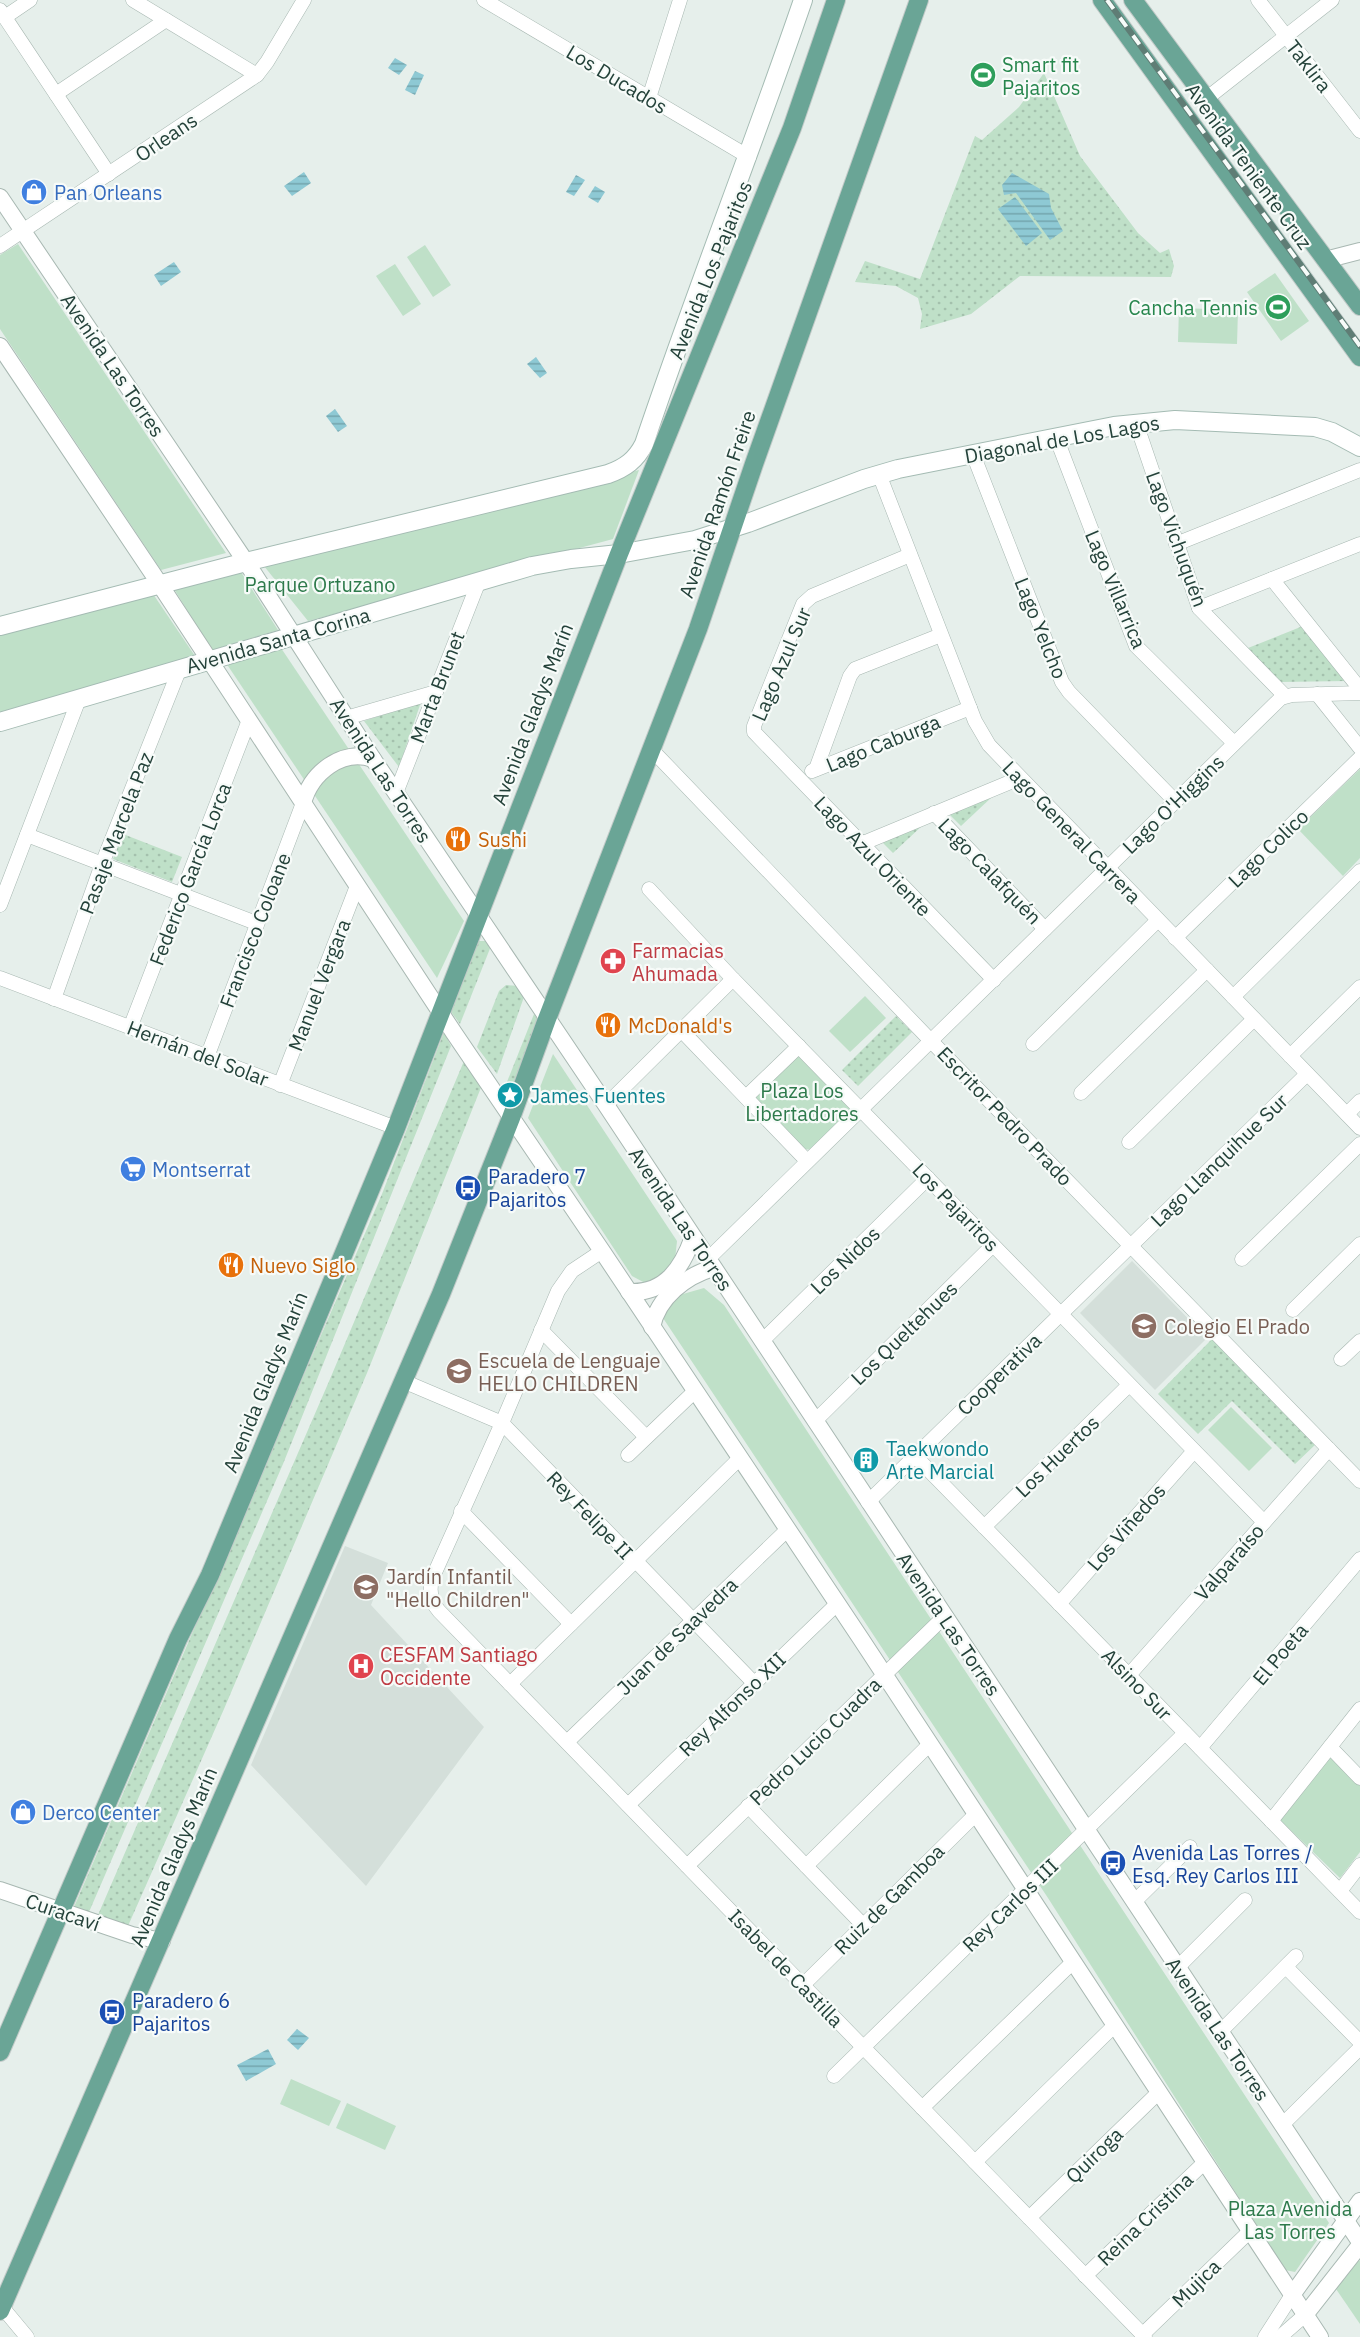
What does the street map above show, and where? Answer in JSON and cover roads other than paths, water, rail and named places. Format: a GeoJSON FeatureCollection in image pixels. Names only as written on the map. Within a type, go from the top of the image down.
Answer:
{"type":"FeatureCollection","features":[{"type":"Feature","properties":{"kind":"main road","name":"Avenida Los Pajaritos"},"geometry":{"type":"LineString","coordinates":[[250,568],[608,474],[627,466],[637,456],[644,444],[677,346],[749,157],[804,0]]}},
{"type":"Feature","properties":{"kind":"main road","name":"Avenida Los Pajaritos"},"geometry":{"type":"LineString","coordinates":[[619,554],[792,128],[836,0]]}},
{"type":"Feature","properties":{"kind":"main road","name":"Avenida Ramón Freire"},"geometry":{"type":"LineString","coordinates":[[547,1019],[698,629],[919,0]]}},
{"type":"Feature","properties":{"kind":"main road","name":"Avenida Teniente Cruz"},"geometry":{"type":"LineString","coordinates":[[1102,0],[1360,357]]}},
{"type":"Feature","properties":{"kind":"main road","name":"Avenida Teniente Cruz"},"geometry":{"type":"LineString","coordinates":[[1133,0],[1360,306]]}},
{"type":"Feature","properties":{"kind":"main road","name":"Diagonal de Los Lagos"},"geometry":{"type":"LineString","coordinates":[[733,529],[879,474],[1056,437],[1136,423],[1197,420],[1306,425],[1332,432],[1360,447]]}},
{"type":"Feature","properties":{"kind":"main road"},"geometry":{"type":"LineString","coordinates":[[744,495],[753,512],[768,516]]}},
{"type":"Feature","properties":{"kind":"main road","name":"Avenida Santa Corina"},"geometry":{"type":"LineString","coordinates":[[0,722],[209,659],[550,562],[619,554],[695,540],[733,529]]}},
{"type":"Feature","properties":{"kind":"main road","name":"Avenida Gladys Marín"},"geometry":{"type":"LineString","coordinates":[[0,2052],[174,1649],[210,1575],[396,1128],[619,554]]}},
{"type":"Feature","properties":{"kind":"main road"},"geometry":{"type":"LineString","coordinates":[[0,626],[164,591],[250,568]]}},
{"type":"Feature","properties":{"kind":"main road","name":"Avenida Gladys Marín"},"geometry":{"type":"LineString","coordinates":[[1,2309],[441,1294],[511,1118],[547,1019]]}},
{"type":"Feature","properties":{"kind":"street"},"geometry":{"type":"LineString","coordinates":[[30,0],[2,13],[109,174]]}},
{"type":"Feature","properties":{"kind":"street"},"geometry":{"type":"LineString","coordinates":[[132,0],[257,75]]}},
{"type":"Feature","properties":{"kind":"street","name":"Orleans"},"geometry":{"type":"LineString","coordinates":[[0,246],[257,75],[304,0]]}},
{"type":"Feature","properties":{"kind":"street","name":"Los Ducados"},"geometry":{"type":"LineString","coordinates":[[484,0],[749,157]]}},
{"type":"Feature","properties":{"kind":"street","name":"Taklira"},"geometry":{"type":"LineString","coordinates":[[1258,0],[1360,131]]}},
{"type":"Feature","properties":{"kind":"street"},"geometry":{"type":"LineString","coordinates":[[1206,99],[1332,0]]}},
{"type":"Feature","properties":{"kind":"street"},"geometry":{"type":"LineString","coordinates":[[649,98],[677,1]]}},
{"type":"Feature","properties":{"kind":"street"},"geometry":{"type":"LineString","coordinates":[[56,94],[166,20]]}},
{"type":"Feature","properties":{"kind":"street","name":"Avenida Las Torres"},"geometry":{"type":"LineString","coordinates":[[0,196],[250,568],[396,794],[606,1105],[1360,2244]]}},
{"type":"Feature","properties":{"kind":"street"},"geometry":{"type":"LineString","coordinates":[[1324,260],[1360,251]]}},
{"type":"Feature","properties":{"kind":"street"},"geometry":{"type":"LineString","coordinates":[[0,346],[209,659],[440,1012],[884,1674],[1320,2337]]}},
{"type":"Feature","properties":{"kind":"street","name":"Lago Vichuquén"},"geometry":{"type":"LineString","coordinates":[[1136,423],[1199,608],[1285,696]]}},
{"type":"Feature","properties":{"kind":"street","name":"Lago Villarrica"},"geometry":{"type":"LineString","coordinates":[[1056,437],[1136,646],[1234,744]]}},
{"type":"Feature","properties":{"kind":"street","name":"Lago Yelcho"},"geometry":{"type":"LineString","coordinates":[[973,454],[1062,682],[1175,801]]}},
{"type":"Feature","properties":{"kind":"street"},"geometry":{"type":"LineString","coordinates":[[1176,544],[1360,470]]}},
{"type":"Feature","properties":{"kind":"street","name":"Lago General Carrera"},"geometry":{"type":"LineString","coordinates":[[879,474],[983,738],[1360,1128]]}},
{"type":"Feature","properties":{"kind":"street"},"geometry":{"type":"LineString","coordinates":[[1199,608],[1360,544]]}},
{"type":"Feature","properties":{"kind":"street","name":"Lago Azul Sur"},"geometry":{"type":"LineString","coordinates":[[754,732],[754,726],[803,604],[812,596],[910,555]]}},
{"type":"Feature","properties":{"kind":"street"},"geometry":{"type":"LineString","coordinates":[[1272,579],[1360,689]]}},
{"type":"Feature","properties":{"kind":"street","name":"Marta Brunet"},"geometry":{"type":"LineString","coordinates":[[396,794],[479,581]]}},
{"type":"Feature","properties":{"kind":"street"},"geometry":{"type":"LineString","coordinates":[[816,769],[850,676],[855,669],[941,635]]}},
{"type":"Feature","properties":{"kind":"street","name":"Pasaje Marcela Paz"},"geometry":{"type":"LineString","coordinates":[[54,999],[102,864],[180,668]]}},
{"type":"Feature","properties":{"kind":"street"},"geometry":{"type":"LineString","coordinates":[[346,718],[436,692]]}},
{"type":"Feature","properties":{"kind":"street"},"geometry":{"type":"LineString","coordinates":[[1285,696],[1360,693]]}},
{"type":"Feature","properties":{"kind":"street"},"geometry":{"type":"LineString","coordinates":[[1317,694],[1360,748]]}},
{"type":"Feature","properties":{"kind":"street","name":"Lago O'Higgins"},"geometry":{"type":"LineString","coordinates":[[710,1263],[807,1161],[1285,696]]}},
{"type":"Feature","properties":{"kind":"street"},"geometry":{"type":"LineString","coordinates":[[0,905],[79,699]]}},
{"type":"Feature","properties":{"kind":"street","name":"Lago Caburga"},"geometry":{"type":"LineString","coordinates":[[797,777],[970,708]]}},
{"type":"Feature","properties":{"kind":"street","name":"Federico García Lorca"},"geometry":{"type":"LineString","coordinates":[[130,1028],[249,720]]}},
{"type":"Feature","properties":{"kind":"street","name":"Lago Azul Oriente"},"geometry":{"type":"LineString","coordinates":[[754,732],[994,980]]}},
{"type":"Feature","properties":{"kind":"street","name":"Escritor Pedro Prado"},"geometry":{"type":"LineString","coordinates":[[652,750],[931,1041],[1360,1481]]}},
{"type":"Feature","properties":{"kind":"street"},"geometry":{"type":"LineString","coordinates":[[303,803],[314,778],[337,762],[354,756],[373,759]]}},
{"type":"Feature","properties":{"kind":"street","name":"Lago Colico"},"geometry":{"type":"LineString","coordinates":[[1176,938],[1360,758]]}},
{"type":"Feature","properties":{"kind":"street"},"geometry":{"type":"LineString","coordinates":[[861,844],[1020,778]]}},
{"type":"Feature","properties":{"kind":"street","name":"Francisco Coloane"},"geometry":{"type":"LineString","coordinates":[[207,1057],[303,803]]}},
{"type":"Feature","properties":{"kind":"street","name":"Lago Calafquén"},"geometry":{"type":"LineString","coordinates":[[934,813],[1045,929]]}},
{"type":"Feature","properties":{"kind":"street"},"geometry":{"type":"LineString","coordinates":[[27,835],[256,923]]}},
{"type":"Feature","properties":{"kind":"street"},"geometry":{"type":"LineString","coordinates":[[1233,997],[1360,871]]}},
{"type":"Feature","properties":{"kind":"street","name":"Manuel Vergara"},"geometry":{"type":"LineString","coordinates":[[280,1085],[357,886]]}},
{"type":"Feature","properties":{"kind":"street","name":"Los Pajaritos"},"geometry":{"type":"LineString","coordinates":[[650,889],[733,979],[1264,1522]]}},
{"type":"Feature","properties":{"kind":"street"},"geometry":{"type":"LineString","coordinates":[[1033,1044],[1158,920]]}},
{"type":"Feature","properties":{"kind":"street"},"geometry":{"type":"LineString","coordinates":[[1080,1093],[1207,970]]}},
{"type":"Feature","properties":{"kind":"street","name":"Hernán del Solar"},"geometry":{"type":"LineString","coordinates":[[0,978],[396,1128]]}},
{"type":"Feature","properties":{"kind":"street"},"geometry":{"type":"LineString","coordinates":[[606,1105],[733,979]]}},
{"type":"Feature","properties":{"kind":"street"},"geometry":{"type":"LineString","coordinates":[[1290,1056],[1360,987]]}},
{"type":"Feature","properties":{"kind":"street"},"geometry":{"type":"LineString","coordinates":[[1129,1142],[1254,1019]]}},
{"type":"Feature","properties":{"kind":"street"},"geometry":{"type":"LineString","coordinates":[[681,1030],[807,1161]]}},
{"type":"Feature","properties":{"kind":"street"},"geometry":{"type":"LineString","coordinates":[[746,1098],[799,1046]]}},
{"type":"Feature","properties":{"kind":"street","name":"Lago Llanquihue Sur"},"geometry":{"type":"LineString","coordinates":[[1131,1246],[1307,1074]]}},
{"type":"Feature","properties":{"kind":"street"},"geometry":{"type":"LineString","coordinates":[[1347,1114],[1360,1101]]}},
{"type":"Feature","properties":{"kind":"street"},"geometry":{"type":"LineString","coordinates":[[1242,1259],[1360,1144]]}},
{"type":"Feature","properties":{"kind":"street","name":"Los Nidos"},"geometry":{"type":"LineString","coordinates":[[762,1341],[928,1178]]}},
{"type":"Feature","properties":{"kind":"street"},"geometry":{"type":"LineString","coordinates":[[629,1292],[647,1292],[669,1279],[683,1262],[693,1237]]}},
{"type":"Feature","properties":{"kind":"street"},"geometry":{"type":"LineString","coordinates":[[1293,1310],[1360,1244]]}},
{"type":"Feature","properties":{"kind":"street","name":"Los Queltehues"},"geometry":{"type":"LineString","coordinates":[[814,1421],[993,1245]]}},
{"type":"Feature","properties":{"kind":"street","name":"Cooperativa"},"geometry":{"type":"LineString","coordinates":[[868,1502],[1131,1246]]}},
{"type":"Feature","properties":{"kind":"street"},"geometry":{"type":"LineString","coordinates":[[571,1624],[461,1510],[502,1423],[558,1291],[567,1277],[602,1251]]}},
{"type":"Feature","properties":{"kind":"street"},"geometry":{"type":"LineString","coordinates":[[652,1327],[658,1311],[680,1285],[710,1263]]}},
{"type":"Feature","properties":{"kind":"street"},"geometry":{"type":"LineString","coordinates":[[541,1330],[646,1437]]}},
{"type":"Feature","properties":{"kind":"street"},"geometry":{"type":"LineString","coordinates":[[1341,1359],[1360,1341]]}},
{"type":"Feature","properties":{"kind":"street","name":"Rey Felipe II"},"geometry":{"type":"LineString","coordinates":[[403,1381],[502,1423],[754,1683]]}},
{"type":"Feature","properties":{"kind":"street","name":"Los Huertos"},"geometry":{"type":"LineString","coordinates":[[984,1527],[1129,1385]]}},
{"type":"Feature","properties":{"kind":"street"},"geometry":{"type":"LineString","coordinates":[[628,1455],[695,1391]]}},
{"type":"Feature","properties":{"kind":"street","name":"Valparaíso"},"geometry":{"type":"LineString","coordinates":[[1129,1675],[1329,1449]]}},
{"type":"Feature","properties":{"kind":"street","name":"Los Viñedos"},"geometry":{"type":"LineString","coordinates":[[1059,1604],[1194,1451]]}},
{"type":"Feature","properties":{"kind":"street","name":"Alsino Sur"},"geometry":{"type":"LineString","coordinates":[[915,1456],[1360,1912]]}},
{"type":"Feature","properties":{"kind":"street"},"geometry":{"type":"LineString","coordinates":[[510,1684],[740,1458]]}},
{"type":"Feature","properties":{"kind":"street","name":"Isabel de Castilla"},"geometry":{"type":"LineString","coordinates":[[461,1510],[432,1579],[431,1596],[439,1611],[1143,2336]]}},
{"type":"Feature","properties":{"kind":"street","name":"Juan de Saavedra"},"geometry":{"type":"LineString","coordinates":[[567,1743],[788,1530]]}},
{"type":"Feature","properties":{"kind":"street","name":"El Poeta"},"geometry":{"type":"LineString","coordinates":[[1200,1748],[1360,1559]]}},
{"type":"Feature","properties":{"kind":"street","name":"Rey Alfonso XII"},"geometry":{"type":"LineString","coordinates":[[628,1805],[837,1604]]}},
{"type":"Feature","properties":{"kind":"street","name":"Pedro Lucio Cuadra"},"geometry":{"type":"LineString","coordinates":[[687,1866],[944,1617]]}},
{"type":"Feature","properties":{"kind":"street"},"geometry":{"type":"LineString","coordinates":[[1271,1821],[1360,1709]]}},
{"type":"Feature","properties":{"kind":"street","name":"Rey Carlos III"},"geometry":{"type":"LineString","coordinates":[[834,2076],[1185,1733]]}},
{"type":"Feature","properties":{"kind":"street"},"geometry":{"type":"LineString","coordinates":[[806,1866],[930,1744]]}},
{"type":"Feature","properties":{"kind":"street"},"geometry":{"type":"LineString","coordinates":[[1330,1747],[1360,1778]]}},
{"type":"Feature","properties":{"kind":"street"},"geometry":{"type":"LineString","coordinates":[[748,1806],[863,1925]]}},
{"type":"Feature","properties":{"kind":"street","name":"Ruiz de Gamboa"},"geometry":{"type":"LineString","coordinates":[[802,1985],[976,1814]]}},
{"type":"Feature","properties":{"kind":"street"},"geometry":{"type":"LineString","coordinates":[[1134,1902],[1190,1847]]}},
{"type":"Feature","properties":{"kind":"street"},"geometry":{"type":"LineString","coordinates":[[1340,1891],[1360,1865]]}},
{"type":"Feature","properties":{"kind":"street","name":"Curacaví"},"geometry":{"type":"LineString","coordinates":[[0,1890],[132,1935],[162,1941]]}},
{"type":"Feature","properties":{"kind":"street"},"geometry":{"type":"LineString","coordinates":[[1177,1968],[1245,1900]]}},
{"type":"Feature","properties":{"kind":"street"},"geometry":{"type":"LineString","coordinates":[[1220,2032],[1296,1956]]}},
{"type":"Feature","properties":{"kind":"street"},"geometry":{"type":"LineString","coordinates":[[922,2108],[1073,1962]]}},
{"type":"Feature","properties":{"kind":"street"},"geometry":{"type":"LineString","coordinates":[[1286,1967],[1360,2042]]}},
{"type":"Feature","properties":{"kind":"street"},"geometry":{"type":"LineString","coordinates":[[975,2162],[1115,2025]]}},
{"type":"Feature","properties":{"kind":"street"},"geometry":{"type":"LineString","coordinates":[[1282,2125],[1360,2048]]}},
{"type":"Feature","properties":{"kind":"street","name":"Quiroga"},"geometry":{"type":"LineString","coordinates":[[1029,2218],[1159,2092]]}},
{"type":"Feature","properties":{"kind":"street","name":"Reina Cristina"},"geometry":{"type":"LineString","coordinates":[[1085,2276],[1205,2162]]}},
{"type":"Feature","properties":{"kind":"street"},"geometry":{"type":"LineString","coordinates":[[1265,2337],[1292,2295],[1360,2201]]}},
{"type":"Feature","properties":{"kind":"street","name":"Mujica"},"geometry":{"type":"LineString","coordinates":[[1143,2336],[1250,2231]]}},
{"type":"Feature","properties":{"kind":"street"},"geometry":{"type":"LineString","coordinates":[[1280,2337],[1305,2315],[1360,2244]]}},
{"type":"Feature","properties":{"kind":"street"},"geometry":{"type":"LineString","coordinates":[[1,2309],[27,2337]]}},
{"type":"Feature","properties":{"kind":"water"},"geometry":{"type":"Polygon","coordinates":[[[395,58],[407,65],[399,75],[388,68],[395,58]]]}},
{"type":"Feature","properties":{"kind":"water"},"geometry":{"type":"Polygon","coordinates":[[[415,71],[424,75],[415,95],[405,90],[415,71]]]}},
{"type":"Feature","properties":{"kind":"water"},"geometry":{"type":"Polygon","coordinates":[[[304,172],[311,183],[292,196],[284,186],[304,172]]]}},
{"type":"Feature","properties":{"kind":"water"},"geometry":{"type":"Polygon","coordinates":[[[1012,173],[1049,194],[1051,208],[1063,231],[1050,240],[1016,193],[1004,195],[1002,185],[1012,173]]]}},
{"type":"Feature","properties":{"kind":"water"},"geometry":{"type":"Polygon","coordinates":[[[576,175],[585,180],[574,196],[566,192],[576,175]]]}},
{"type":"Feature","properties":{"kind":"water"},"geometry":{"type":"Polygon","coordinates":[[[595,186],[605,192],[598,203],[588,197],[595,186]]]}},
{"type":"Feature","properties":{"kind":"water"},"geometry":{"type":"Polygon","coordinates":[[[1015,197],[1042,233],[1026,246],[998,209],[1015,197]]]}},
{"type":"Feature","properties":{"kind":"water"},"geometry":{"type":"Polygon","coordinates":[[[174,262],[181,272],[161,286],[154,275],[174,262]]]}},
{"type":"Feature","properties":{"kind":"water"},"geometry":{"type":"Polygon","coordinates":[[[536,357],[547,373],[540,378],[527,364],[536,357]]]}},
{"type":"Feature","properties":{"kind":"water"},"geometry":{"type":"Polygon","coordinates":[[[335,409],[347,426],[338,432],[326,416],[335,409]]]}},
{"type":"Feature","properties":{"kind":"water"},"geometry":{"type":"Polygon","coordinates":[[[297,2029],[309,2038],[298,2050],[287,2040],[297,2029]]]}},
{"type":"Feature","properties":{"kind":"water"},"geometry":{"type":"Polygon","coordinates":[[[268,2049],[276,2064],[246,2081],[237,2065],[268,2049]]]}},
{"type":"Feature","properties":{"kind":"railway"},"geometry":{"type":"LineString","coordinates":[[1107,0],[1360,346]]}},
{"type":"Feature","properties":{"kind":"place","name":"Smart fit Pajaritos"},"geometry":{"type":"Point","coordinates":[983,75]}},
{"type":"Feature","properties":{"kind":"place","name":"Pan Orleans"},"geometry":{"type":"Point","coordinates":[34,192]}},
{"type":"Feature","properties":{"kind":"place","name":"Cancha Tennis"},"geometry":{"type":"Point","coordinates":[1278,307]}},
{"type":"Feature","properties":{"kind":"place","name":"Sushi"},"geometry":{"type":"Point","coordinates":[458,839]}},
{"type":"Feature","properties":{"kind":"place","name":"Farmacias Ahumada"},"geometry":{"type":"Point","coordinates":[613,961]}},
{"type":"Feature","properties":{"kind":"place","name":"McDonald's"},"geometry":{"type":"Point","coordinates":[608,1025]}},
{"type":"Feature","properties":{"kind":"place","name":"James Fuentes"},"geometry":{"type":"Point","coordinates":[510,1095]}},
{"type":"Feature","properties":{"kind":"place","name":"Montserrat"},"geometry":{"type":"Point","coordinates":[133,1169]}},
{"type":"Feature","properties":{"kind":"place","name":"Paradero 7 Pajaritos"},"geometry":{"type":"Point","coordinates":[468,1188]}},
{"type":"Feature","properties":{"kind":"place","name":"Nuevo Siglo"},"geometry":{"type":"Point","coordinates":[231,1265]}},
{"type":"Feature","properties":{"kind":"place","name":"Colegio El Prado"},"geometry":{"type":"Point","coordinates":[1144,1326]}},
{"type":"Feature","properties":{"kind":"place","name":"Escuela de Lenguaje HELLO CHILDREN"},"geometry":{"type":"Point","coordinates":[459,1371]}},
{"type":"Feature","properties":{"kind":"place","name":"Taekwondo Arte Marcial"},"geometry":{"type":"Point","coordinates":[866,1460]}},
{"type":"Feature","properties":{"kind":"place","name":"Jardín Infantil \"Hello Children\""},"geometry":{"type":"Point","coordinates":[366,1587]}},
{"type":"Feature","properties":{"kind":"place","name":"CESFAM Santiago Occidente"},"geometry":{"type":"Point","coordinates":[361,1666]}},
{"type":"Feature","properties":{"kind":"place","name":"Derco Center"},"geometry":{"type":"Point","coordinates":[23,1812]}},
{"type":"Feature","properties":{"kind":"place","name":"Avenida Las Torres / Esq. Rey Carlos III"},"geometry":{"type":"Point","coordinates":[1113,1863]}},
{"type":"Feature","properties":{"kind":"place","name":"Paradero 6 Pajaritos"},"geometry":{"type":"Point","coordinates":[112,2012]}},
{"type":"Feature","properties":{"kind":"park label","name":"Parque Ortuzano"},"geometry":{"type":"Point","coordinates":[320,584]}},
{"type":"Feature","properties":{"kind":"park label","name":"Plaza Los Libertadores"},"geometry":{"type":"Point","coordinates":[802,1102]}},
{"type":"Feature","properties":{"kind":"park label","name":"Plaza Avenida Las Torres"},"geometry":{"type":"Point","coordinates":[1290,2220]}}]}
